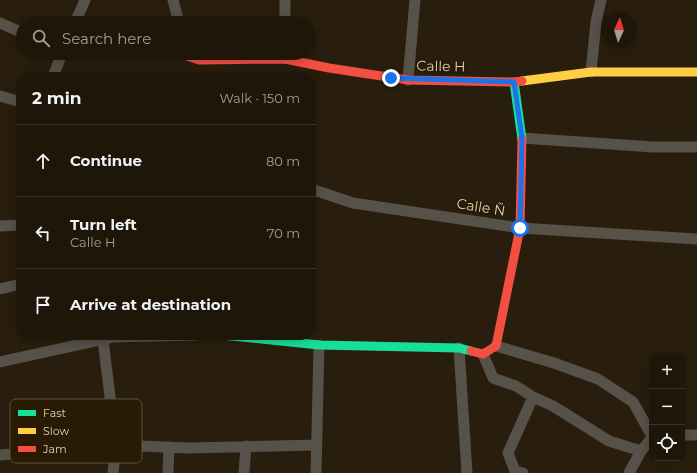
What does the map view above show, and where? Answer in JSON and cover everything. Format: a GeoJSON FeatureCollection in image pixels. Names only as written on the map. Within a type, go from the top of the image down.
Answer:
{"type":"FeatureCollection","features":[{"type":"Feature","properties":{"kind":"street"},"geometry":{"type":"LineString","coordinates":[[78,16],[85,0]]}},
{"type":"Feature","properties":{"kind":"street"},"geometry":{"type":"LineString","coordinates":[[173,0],[177,16]]}},
{"type":"Feature","properties":{"kind":"street"},"geometry":{"type":"LineString","coordinates":[[285,0],[285,16]]}},
{"type":"Feature","properties":{"kind":"street"},"geometry":{"type":"LineString","coordinates":[[408,80],[415,0]]}},
{"type":"Feature","properties":{"kind":"street"},"geometry":{"type":"LineString","coordinates":[[592,72],[596,22],[601,0]]}},
{"type":"Feature","properties":{"kind":"street"},"geometry":{"type":"LineString","coordinates":[[0,23],[16,30]]}},
{"type":"Feature","properties":{"kind":"street"},"geometry":{"type":"LineString","coordinates":[[55,72],[59,60]]}},
{"type":"Feature","properties":{"kind":"street","name":"Calle H"},"geometry":{"type":"LineString","coordinates":[[300,60],[329,68],[408,80],[514,82],[592,72],[697,72]]}},
{"type":"Feature","properties":{"kind":"street"},"geometry":{"type":"LineString","coordinates":[[282,340],[319,345],[459,348],[483,354],[496,346],[520,228],[522,138],[514,82]]}},
{"type":"Feature","properties":{"kind":"street"},"geometry":{"type":"LineString","coordinates":[[0,96],[16,101]]}},
{"type":"Feature","properties":{"kind":"street"},"geometry":{"type":"LineString","coordinates":[[522,138],[653,147],[697,147]]}},
{"type":"Feature","properties":{"kind":"street","name":"Calle Ñ"},"geometry":{"type":"LineString","coordinates":[[316,191],[354,203],[520,228],[697,239]]}},
{"type":"Feature","properties":{"kind":"street"},"geometry":{"type":"LineString","coordinates":[[0,226],[16,224]]}},
{"type":"Feature","properties":{"kind":"street"},"geometry":{"type":"LineString","coordinates":[[0,289],[16,285]]}},
{"type":"Feature","properties":{"kind":"street"},"geometry":{"type":"LineString","coordinates":[[0,362],[97,340]]}},
{"type":"Feature","properties":{"kind":"street"},"geometry":{"type":"LineString","coordinates":[[110,340],[113,399]]}},
{"type":"Feature","properties":{"kind":"street"},"geometry":{"type":"LineString","coordinates":[[316,473],[319,345]]}},
{"type":"Feature","properties":{"kind":"street"},"geometry":{"type":"LineString","coordinates":[[496,346],[554,363],[598,379],[633,402],[649,431]]}},
{"type":"Feature","properties":{"kind":"street"},"geometry":{"type":"LineString","coordinates":[[459,348],[467,473]]}},
{"type":"Feature","properties":{"kind":"street"},"geometry":{"type":"LineString","coordinates":[[483,354],[493,378],[516,386],[553,406],[609,441],[641,451]]}},
{"type":"Feature","properties":{"kind":"street"},"geometry":{"type":"LineString","coordinates":[[523,473],[515,470],[508,453],[534,397]]}},
{"type":"Feature","properties":{"kind":"street"},"geometry":{"type":"LineString","coordinates":[[685,436],[697,435]]}},
{"type":"Feature","properties":{"kind":"street"},"geometry":{"type":"LineString","coordinates":[[629,473],[641,451],[649,441]]}},
{"type":"Feature","properties":{"kind":"street"},"geometry":{"type":"LineString","coordinates":[[142,446],[188,448],[317,445]]}},
{"type":"Feature","properties":{"kind":"street"},"geometry":{"type":"LineString","coordinates":[[244,473],[246,446]]}},
{"type":"Feature","properties":{"kind":"street"},"geometry":{"type":"LineString","coordinates":[[168,473],[169,447]]}},
{"type":"Feature","properties":{"kind":"street"},"geometry":{"type":"LineString","coordinates":[[0,455],[10,454]]}},
{"type":"Feature","properties":{"kind":"street"},"geometry":{"type":"LineString","coordinates":[[113,473],[114,463]]}},
{"type":"Feature","properties":{"kind":"traffic: fast"},"geometry":{"type":"LineString","coordinates":[[514,82],[522,139]]}},
{"type":"Feature","properties":{"kind":"traffic: fast"},"geometry":{"type":"LineString","coordinates":[[270,340],[319,345],[459,348],[471,351]]}},
{"type":"Feature","properties":{"kind":"traffic: slow"},"geometry":{"type":"LineString","coordinates":[[522,81],[591,72],[697,72]]}},
{"type":"Feature","properties":{"kind":"traffic: jam"},"geometry":{"type":"LineString","coordinates":[[290,60],[329,68],[408,80],[522,81]]}},
{"type":"Feature","properties":{"kind":"traffic: jam"},"geometry":{"type":"LineString","coordinates":[[471,351],[483,354],[496,346],[520,228],[522,139]]}},
{"type":"Feature","properties":{"kind":"route"},"geometry":{"type":"LineString","coordinates":[[391,78],[408,80],[514,82],[522,138],[520,228]]}}]}
